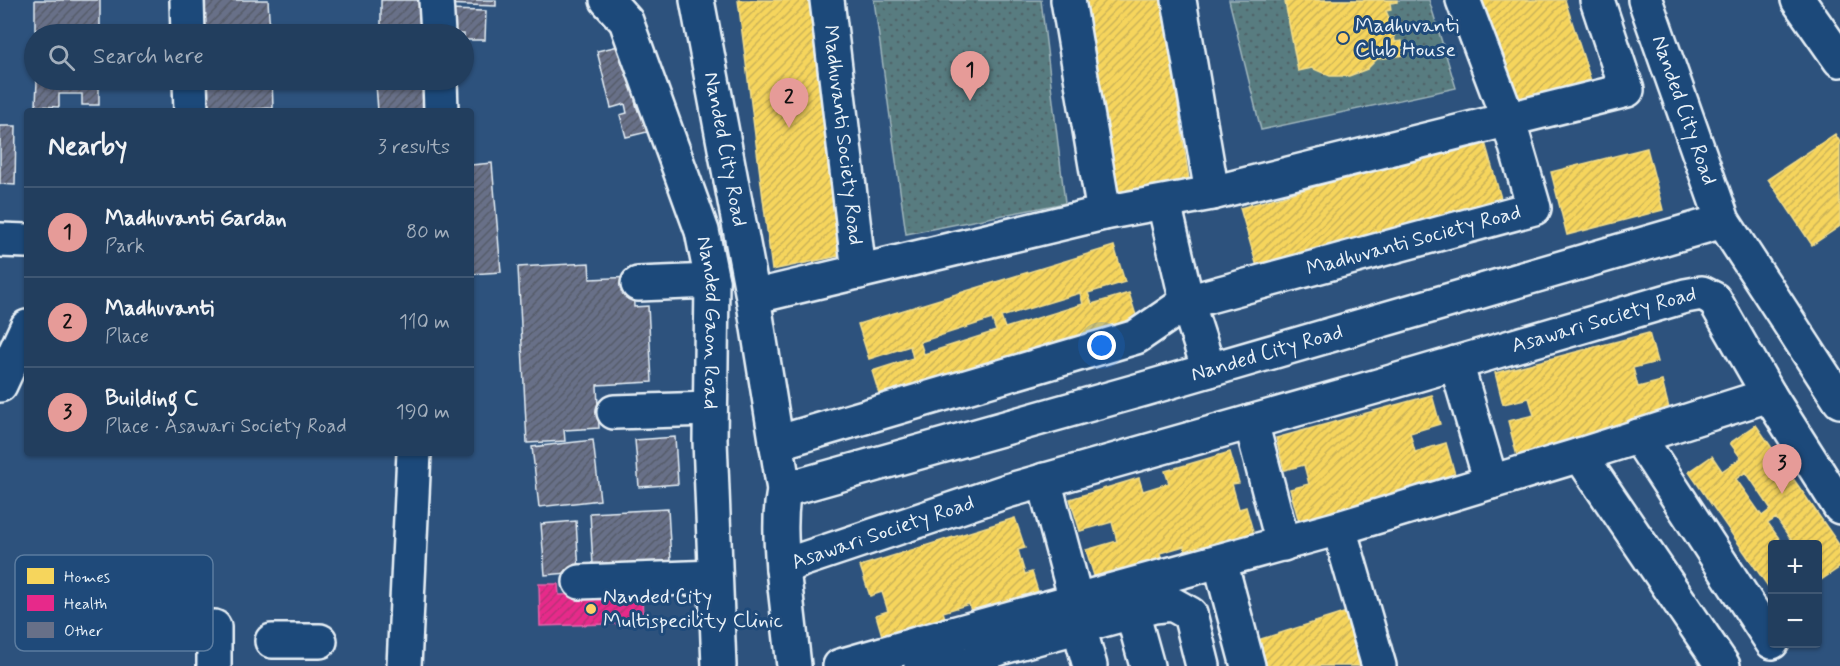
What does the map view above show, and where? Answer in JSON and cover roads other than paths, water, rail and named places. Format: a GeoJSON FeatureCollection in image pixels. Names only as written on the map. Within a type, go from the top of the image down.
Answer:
{"type":"FeatureCollection","features":[{"type":"Feature","properties":{"kind":"street"},"geometry":{"type":"LineString","coordinates":[[187,0],[188,24]]}},
{"type":"Feature","properties":{"kind":"street"},"geometry":{"type":"LineString","coordinates":[[436,0],[437,24]]}},
{"type":"Feature","properties":{"kind":"street","name":"Nanded Gaon Road"},"geometry":{"type":"LineString","coordinates":[[608,0],[626,21],[702,231],[712,281],[710,409],[719,666]]}},
{"type":"Feature","properties":{"kind":"street","name":"Nanded City Road"},"geometry":{"type":"LineString","coordinates":[[697,0],[753,297],[776,443],[797,486]]}},
{"type":"Feature","properties":{"kind":"street","name":"Madhuvanti Society Road"},"geometry":{"type":"LineString","coordinates":[[827,0],[859,272]]}},
{"type":"Feature","properties":{"kind":"street"},"geometry":{"type":"LineString","coordinates":[[1068,0],[1104,213]]}},
{"type":"Feature","properties":{"kind":"street"},"geometry":{"type":"LineString","coordinates":[[1179,0],[1212,194]]}},
{"type":"Feature","properties":{"kind":"street","name":"Madhuvanti Society Road"},"geometry":{"type":"LineString","coordinates":[[1187,302],[1534,208],[1508,120],[1463,0]]}},
{"type":"Feature","properties":{"kind":"street"},"geometry":{"type":"LineString","coordinates":[[753,297],[1104,213],[1212,194],[1627,90],[1597,0]]}},
{"type":"Feature","properties":{"kind":"street"},"geometry":{"type":"LineString","coordinates":[[1798,0],[1840,60]]}},
{"type":"Feature","properties":{"kind":"street","name":"Nanded City Road"},"geometry":{"type":"LineString","coordinates":[[1654,7],[1723,221],[1840,401]]}},
{"type":"Feature","properties":{"kind":"street"},"geometry":{"type":"LineString","coordinates":[[190,90],[191,108]]}},
{"type":"Feature","properties":{"kind":"street"},"geometry":{"type":"LineString","coordinates":[[440,90],[441,108]]}},
{"type":"Feature","properties":{"kind":"street"},"geometry":{"type":"LineString","coordinates":[[1164,203],[1187,302],[1209,370]]}},
{"type":"Feature","properties":{"kind":"street","name":"Nanded City Road"},"geometry":{"type":"LineString","coordinates":[[783,569],[782,501],[797,486],[1209,370],[1723,221]]}},
{"type":"Feature","properties":{"kind":"street"},"geometry":{"type":"LineString","coordinates":[[0,240],[24,241]]}},
{"type":"Feature","properties":{"kind":"street"},"geometry":{"type":"LineString","coordinates":[[638,284],[712,281]]}},
{"type":"Feature","properties":{"kind":"street","name":"Asawari Society Road"},"geometry":{"type":"LineString","coordinates":[[794,666],[783,569],[801,560],[1044,480],[1702,293],[1714,299],[1769,395],[1840,507]]}},
{"type":"Feature","properties":{"kind":"street"},"geometry":{"type":"LineString","coordinates":[[776,443],[1137,337],[1187,302]]}},
{"type":"Feature","properties":{"kind":"street"},"geometry":{"type":"LineString","coordinates":[[0,385],[24,333]]}},
{"type":"Feature","properties":{"kind":"street"},"geometry":{"type":"LineString","coordinates":[[1456,363],[1491,482]]}},
{"type":"Feature","properties":{"kind":"street"},"geometry":{"type":"LineString","coordinates":[[840,666],[935,653],[1077,614],[1220,561],[1339,528],[1769,395]]}},
{"type":"Feature","properties":{"kind":"street"},"geometry":{"type":"LineString","coordinates":[[614,412],[710,409]]}},
{"type":"Feature","properties":{"kind":"street"},"geometry":{"type":"LineString","coordinates":[[1251,422],[1283,544]]}},
{"type":"Feature","properties":{"kind":"street"},"geometry":{"type":"LineString","coordinates":[[1638,436],[1768,635]]}},
{"type":"Feature","properties":{"kind":"street"},"geometry":{"type":"LineString","coordinates":[[1580,454],[1723,666]]}},
{"type":"Feature","properties":{"kind":"street"},"geometry":{"type":"LineString","coordinates":[[404,666],[414,456]]}},
{"type":"Feature","properties":{"kind":"street"},"geometry":{"type":"LineString","coordinates":[[1044,480],[1090,666]]}},
{"type":"Feature","properties":{"kind":"street"},"geometry":{"type":"LineString","coordinates":[[1339,528],[1379,666]]}},
{"type":"Feature","properties":{"kind":"street"},"geometry":{"type":"LineString","coordinates":[[1220,561],[1248,666]]}},
{"type":"Feature","properties":{"kind":"street"},"geometry":{"type":"LineString","coordinates":[[580,582],[715,577]]}},
{"type":"Feature","properties":{"kind":"street"},"geometry":{"type":"LineString","coordinates":[[975,666],[975,661],[983,654],[1032,653],[1077,614],[1132,612],[1172,604],[1190,614],[1203,666]]}},
{"type":"Feature","properties":{"kind":"street"},"geometry":{"type":"LineString","coordinates":[[1132,612],[1147,666]]}},
{"type":"Feature","properties":{"kind":"street"},"geometry":{"type":"LineString","coordinates":[[214,627],[214,666]]}},
{"type":"Feature","properties":{"kind":"street"},"geometry":{"type":"LineString","coordinates":[[272,642],[320,640]]}},
{"type":"Feature","properties":{"kind":"street"},"geometry":{"type":"LineString","coordinates":[[1776,648],[1788,666]]}},
{"type":"Feature","properties":{"kind":"place","name":"Madhuvanti Club House"},"geometry":{"type":"Point","coordinates":[1343,38]}},
{"type":"Feature","properties":{"kind":"place","name":"Madhuvanti Gardan"},"geometry":{"type":"Point","coordinates":[970,101]}},
{"type":"Feature","properties":{"kind":"place","name":"Madhuvanti"},"geometry":{"type":"Point","coordinates":[789,128]}},
{"type":"Feature","properties":{"kind":"place","name":"Building C"},"geometry":{"type":"Point","coordinates":[1782,494]}},
{"type":"Feature","properties":{"kind":"place","name":"Nanded City Multispecility Clinic"},"geometry":{"type":"Point","coordinates":[591,609]}}]}
